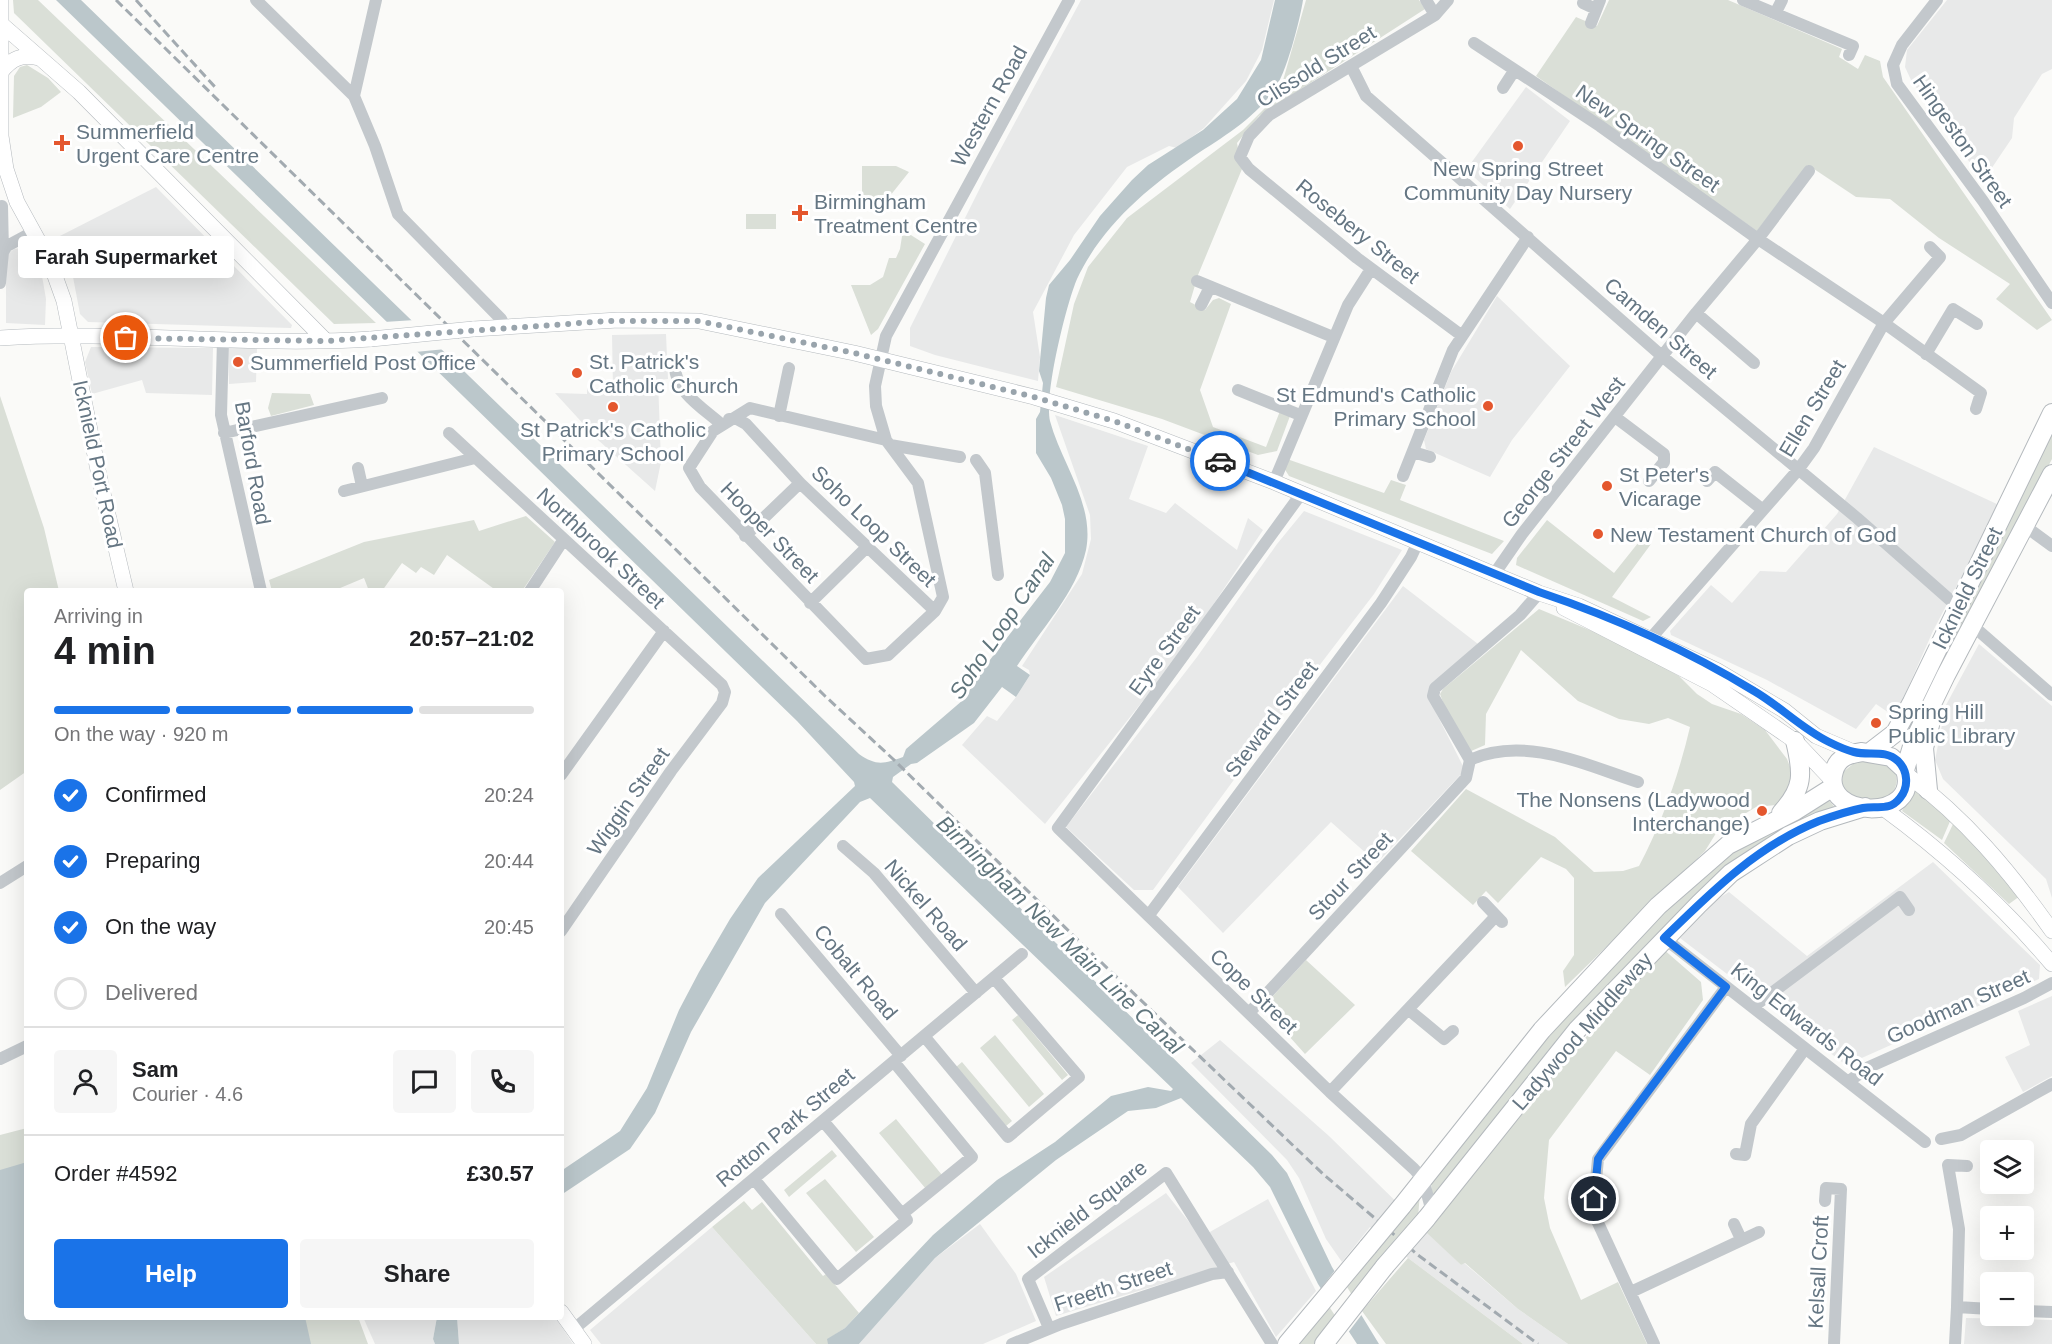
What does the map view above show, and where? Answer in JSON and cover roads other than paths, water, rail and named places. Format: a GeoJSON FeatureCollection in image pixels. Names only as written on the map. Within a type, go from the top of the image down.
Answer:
{"type":"FeatureCollection","features":[{"type":"Feature","properties":{"kind":"highway","name":"Icknield Street"},"geometry":{"type":"LineString","coordinates":[[1862,753],[1895,733],[2052,412]]}},
{"type":"Feature","properties":{"kind":"highway","name":"Icknield Street"},"geometry":{"type":"LineString","coordinates":[[1905,772],[1913,743],[1946,675],[2052,474]]}},
{"type":"Feature","properties":{"kind":"highway"},"geometry":{"type":"LineString","coordinates":[[1928,790],[1924,748],[1946,675]]}},
{"type":"Feature","properties":{"kind":"highway"},"geometry":{"type":"LineString","coordinates":[[1774,821],[1798,791],[1801,780],[1795,741]]}},
{"type":"Feature","properties":{"kind":"highway"},"geometry":{"type":"LineString","coordinates":[[1862,753],[1891,757],[1905,772],[1902,796],[1893,805],[1874,808],[1845,803],[1833,783],[1839,762],[1862,753]]}},
{"type":"Feature","properties":{"kind":"highway","name":"Ladywood Middleway"},"geometry":{"type":"LineString","coordinates":[[1287,1344],[1351,1269],[1542,1030],[1650,914],[1728,845],[1774,821],[1833,783]]}},
{"type":"Feature","properties":{"kind":"highway","name":"Ladywood Middleway"},"geometry":{"type":"LineString","coordinates":[[1324,1344],[1577,1030],[1664,938],[1731,873],[1769,847],[1820,821],[1874,808]]}},
{"type":"Feature","properties":{"kind":"main road","name":"Icknield Port Road"},"geometry":{"type":"LineString","coordinates":[[1,0],[1,136],[6,169],[17,201],[50,262],[64,301],[101,484],[125,588]]}},
{"type":"Feature","properties":{"kind":"main road"},"geometry":{"type":"LineString","coordinates":[[1,24],[159,170],[326,341]]}},
{"type":"Feature","properties":{"kind":"main road"},"geometry":{"type":"LineString","coordinates":[[1,72],[16,58],[27,55],[39,58]]}},
{"type":"Feature","properties":{"kind":"main road"},"geometry":{"type":"LineString","coordinates":[[0,338],[71,336],[326,341],[618,320],[699,321],[879,359],[1057,403],[1114,421],[1274,482],[1539,592],[1579,606],[1651,638],[1754,690],[1816,735],[1862,753]]}},
{"type":"Feature","properties":{"kind":"main road"},"geometry":{"type":"LineString","coordinates":[[1539,592],[1579,617],[1712,684],[1795,741],[1833,783]]}},
{"type":"Feature","properties":{"kind":"main road"},"geometry":{"type":"LineString","coordinates":[[1905,772],[1956,813],[2014,880],[2052,931]]}},
{"type":"Feature","properties":{"kind":"main road"},"geometry":{"type":"LineString","coordinates":[[1874,808],[1939,849],[1978,884],[2025,932],[2052,964]]}},
{"type":"Feature","properties":{"kind":"main road"},"geometry":{"type":"LineString","coordinates":[[564,1316],[584,1344]]}},
{"type":"Feature","properties":{"kind":"street"},"geometry":{"type":"LineString","coordinates":[[256,0],[354,96],[375,146],[398,214],[465,280],[501,319],[504,327]]}},
{"type":"Feature","properties":{"kind":"street"},"geometry":{"type":"LineString","coordinates":[[354,96],[376,0]]}},
{"type":"Feature","properties":{"kind":"street","name":"Western Road"},"geometry":{"type":"LineString","coordinates":[[888,442],[876,406],[875,386],[879,359],[886,336],[1070,0]]}},
{"type":"Feature","properties":{"kind":"street"},"geometry":{"type":"LineString","coordinates":[[1426,0],[1435,15]]}},
{"type":"Feature","properties":{"kind":"street","name":"Clissold Street"},"geometry":{"type":"LineString","coordinates":[[1241,151],[1249,136],[1269,115],[1435,15],[1448,0]]}},
{"type":"Feature","properties":{"kind":"street"},"geometry":{"type":"LineString","coordinates":[[1743,0],[1853,46],[1849,55]]}},
{"type":"Feature","properties":{"kind":"street"},"geometry":{"type":"LineString","coordinates":[[1776,12],[1782,0]]}},
{"type":"Feature","properties":{"kind":"street","name":"Hingeston Street"},"geometry":{"type":"LineString","coordinates":[[1937,0],[1902,45],[1893,65],[1897,84],[1983,201],[2052,303]]}},
{"type":"Feature","properties":{"kind":"street"},"geometry":{"type":"LineString","coordinates":[[1582,3],[1598,4],[1591,23]]}},
{"type":"Feature","properties":{"kind":"street","name":"New Spring Street"},"geometry":{"type":"LineString","coordinates":[[1473,43],[1600,126],[1758,239],[1884,323],[1982,393],[1976,409]]}},
{"type":"Feature","properties":{"kind":"street","name":"Camden Street"},"geometry":{"type":"LineString","coordinates":[[1351,66],[1366,96],[1663,357],[1958,608]]}},
{"type":"Feature","properties":{"kind":"street"},"geometry":{"type":"LineString","coordinates":[[1503,88],[1514,71]]}},
{"type":"Feature","properties":{"kind":"street","name":"Rosebery Street"},"geometry":{"type":"LineString","coordinates":[[1241,151],[1242,163],[1371,269],[1461,335]]}},
{"type":"Feature","properties":{"kind":"street"},"geometry":{"type":"LineString","coordinates":[[1663,357],[1696,313],[1758,239],[1809,171]]}},
{"type":"Feature","properties":{"kind":"street"},"geometry":{"type":"LineString","coordinates":[[0,283],[3,252],[2,206]]}},
{"type":"Feature","properties":{"kind":"street"},"geometry":{"type":"LineString","coordinates":[[3,252],[7,246],[33,231]]}},
{"type":"Feature","properties":{"kind":"street"},"geometry":{"type":"LineString","coordinates":[[1403,476],[1461,335],[1528,237]]}},
{"type":"Feature","properties":{"kind":"street","name":"Ellen Street"},"geometry":{"type":"LineString","coordinates":[[1651,638],[1798,470],[1814,448],[1884,323],[1940,257],[1930,247]]}},
{"type":"Feature","properties":{"kind":"street"},"geometry":{"type":"LineString","coordinates":[[1274,482],[1333,337],[1348,305],[1371,269]]}},
{"type":"Feature","properties":{"kind":"street"},"geometry":{"type":"LineString","coordinates":[[1197,281],[1333,337]]}},
{"type":"Feature","properties":{"kind":"street"},"geometry":{"type":"LineString","coordinates":[[1201,305],[1210,287]]}},
{"type":"Feature","properties":{"kind":"street"},"geometry":{"type":"LineString","coordinates":[[1926,354],[1953,309],[1977,324]]}},
{"type":"Feature","properties":{"kind":"street"},"geometry":{"type":"LineString","coordinates":[[1696,313],[1754,363]]}},
{"type":"Feature","properties":{"kind":"street","name":"Barford Road"},"geometry":{"type":"LineString","coordinates":[[222,340],[221,415],[260,588]]}},
{"type":"Feature","properties":{"kind":"street","name":"George Street West"},"geometry":{"type":"LineString","coordinates":[[1495,573],[1522,534],[1663,357]]}},
{"type":"Feature","properties":{"kind":"street"},"geometry":{"type":"LineString","coordinates":[[675,366],[675,378],[683,391],[725,421],[750,408],[960,457]]}},
{"type":"Feature","properties":{"kind":"street"},"geometry":{"type":"LineString","coordinates":[[779,416],[789,368]]}},
{"type":"Feature","properties":{"kind":"street"},"geometry":{"type":"LineString","coordinates":[[1238,390],[1300,415]]}},
{"type":"Feature","properties":{"kind":"street"},"geometry":{"type":"LineString","coordinates":[[224,433],[382,398]]}},
{"type":"Feature","properties":{"kind":"street"},"geometry":{"type":"LineString","coordinates":[[1615,417],[1664,453],[1664,462],[1649,482]]}},
{"type":"Feature","properties":{"kind":"street","name":"Soho Loop Street"},"geometry":{"type":"LineString","coordinates":[[725,421],[737,419],[746,424],[800,483],[935,611],[943,597],[918,483],[888,442]]}},
{"type":"Feature","properties":{"kind":"street","name":"Hooper Street"},"geometry":{"type":"LineString","coordinates":[[725,421],[689,468],[700,487],[866,659],[888,656],[935,611]]}},
{"type":"Feature","properties":{"kind":"street","name":"Northbrook Street"},"geometry":{"type":"LineString","coordinates":[[448,433],[722,685],[725,693]]}},
{"type":"Feature","properties":{"kind":"street"},"geometry":{"type":"LineString","coordinates":[[1413,452],[1430,457]]}},
{"type":"Feature","properties":{"kind":"street"},"geometry":{"type":"LineString","coordinates":[[344,491],[475,458]]}},
{"type":"Feature","properties":{"kind":"street"},"geometry":{"type":"LineString","coordinates":[[976,460],[985,473],[998,575]]}},
{"type":"Feature","properties":{"kind":"street"},"geometry":{"type":"LineString","coordinates":[[358,468],[362,486]]}},
{"type":"Feature","properties":{"kind":"street"},"geometry":{"type":"LineString","coordinates":[[1707,481],[1715,472],[1763,510]]}},
{"type":"Feature","properties":{"kind":"street"},"geometry":{"type":"LineString","coordinates":[[745,536],[800,483]]}},
{"type":"Feature","properties":{"kind":"street","name":"Eyre Street"},"geometry":{"type":"LineString","coordinates":[[1058,828],[1301,494]]}},
{"type":"Feature","properties":{"kind":"street"},"geometry":{"type":"LineString","coordinates":[[2025,526],[2052,546]]}},
{"type":"Feature","properties":{"kind":"street"},"geometry":{"type":"LineString","coordinates":[[532,588],[564,539]]}},
{"type":"Feature","properties":{"kind":"street","name":"Steward Street"},"geometry":{"type":"LineString","coordinates":[[1149,915],[1381,603],[1418,542]]}},
{"type":"Feature","properties":{"kind":"street"},"geometry":{"type":"LineString","coordinates":[[810,603],[866,548]]}},
{"type":"Feature","properties":{"kind":"street"},"geometry":{"type":"LineString","coordinates":[[1539,592],[1520,615],[1435,688],[1433,696],[1470,760],[1484,753],[1517,749],[1540,752],[1638,782]]}},
{"type":"Feature","properties":{"kind":"street"},"geometry":{"type":"LineString","coordinates":[[1972,625],[2052,695]]}},
{"type":"Feature","properties":{"kind":"street"},"geometry":{"type":"LineString","coordinates":[[564,771],[663,632]]}},
{"type":"Feature","properties":{"kind":"street","name":"Wiggin Street"},"geometry":{"type":"LineString","coordinates":[[564,927],[722,703],[725,693]]}},
{"type":"Feature","properties":{"kind":"street","name":"Stour Street"},"geometry":{"type":"LineString","coordinates":[[1249,1013],[1466,778],[1470,760]]}},
{"type":"Feature","properties":{"kind":"street","name":"Cope Street"},"geometry":{"type":"LineString","coordinates":[[1058,828],[1423,1179]]}},
{"type":"Feature","properties":{"kind":"street","name":"Nickel Road"},"geometry":{"type":"LineString","coordinates":[[843,846],[874,873],[975,993]]}},
{"type":"Feature","properties":{"kind":"street"},"geometry":{"type":"LineString","coordinates":[[0,883],[24,868]]}},
{"type":"Feature","properties":{"kind":"street"},"geometry":{"type":"LineString","coordinates":[[1753,1007],[1900,897],[1909,910]]}},
{"type":"Feature","properties":{"kind":"street"},"geometry":{"type":"LineString","coordinates":[[1330,1092],[1499,919],[1483,902]]}},
{"type":"Feature","properties":{"kind":"street","name":"Cobalt Road"},"geometry":{"type":"LineString","coordinates":[[781,914],[972,1157],[902,1214]]}},
{"type":"Feature","properties":{"kind":"street","name":"King Edwards Road"},"geometry":{"type":"LineString","coordinates":[[1664,938],[1804,1050],[1849,1081],[1925,1142]]}},
{"type":"Feature","properties":{"kind":"street","name":"Rotton Park Street"},"geometry":{"type":"LineString","coordinates":[[574,1329],[1022,954]]}},
{"type":"Feature","properties":{"kind":"street"},"geometry":{"type":"LineString","coordinates":[[924,1036],[1008,1137],[1079,1077],[994,978]]}},
{"type":"Feature","properties":{"kind":"street","name":"Goodman Street"},"geometry":{"type":"LineString","coordinates":[[1849,1081],[1869,1067],[2024,998],[2052,983]]}},
{"type":"Feature","properties":{"kind":"street"},"geometry":{"type":"LineString","coordinates":[[1654,1344],[1593,1212],[1598,1159],[1726,987]]}},
{"type":"Feature","properties":{"kind":"street"},"geometry":{"type":"LineString","coordinates":[[1409,1010],[1444,1039],[1453,1031]]}},
{"type":"Feature","properties":{"kind":"street"},"geometry":{"type":"LineString","coordinates":[[0,1059],[24,1047]]}},
{"type":"Feature","properties":{"kind":"street"},"geometry":{"type":"LineString","coordinates":[[1736,1154],[1746,1155],[1751,1124],[1804,1050]]}},
{"type":"Feature","properties":{"kind":"street"},"geometry":{"type":"LineString","coordinates":[[1941,1139],[1961,1136],[2052,1084]]}},
{"type":"Feature","properties":{"kind":"street"},"geometry":{"type":"LineString","coordinates":[[754,1179],[837,1279],[907,1220],[823,1121]]}},
{"type":"Feature","properties":{"kind":"street"},"geometry":{"type":"LineString","coordinates":[[1954,1344],[1958,1306],[1959,1229],[1948,1165],[1967,1166]]}},
{"type":"Feature","properties":{"kind":"street","name":"Icknield Square"},"geometry":{"type":"LineString","coordinates":[[1048,1328],[1028,1279],[1166,1173],[1272,1344]]}},
{"type":"Feature","properties":{"kind":"street"},"geometry":{"type":"LineString","coordinates":[[1423,1179],[1429,1215]]}},
{"type":"Feature","properties":{"kind":"street","name":"Kelsall Croft"},"geometry":{"type":"LineString","coordinates":[[1824,1201],[1826,1188],[1841,1189],[1834,1344]]}},
{"type":"Feature","properties":{"kind":"street"},"geometry":{"type":"LineString","coordinates":[[1734,1224],[1742,1239]]}},
{"type":"Feature","properties":{"kind":"street"},"geometry":{"type":"LineString","coordinates":[[1630,1292],[1759,1232]]}},
{"type":"Feature","properties":{"kind":"street","name":"Freeth Street"},"geometry":{"type":"LineString","coordinates":[[1012,1344],[1048,1328],[1212,1274],[1228,1272]]}},
{"type":"Feature","properties":{"kind":"street"},"geometry":{"type":"LineString","coordinates":[[1958,1306],[1980,1308]]}},
{"type":"Feature","properties":{"kind":"street"},"geometry":{"type":"LineString","coordinates":[[2034,1311],[2052,1312]]}},
{"type":"Feature","properties":{"kind":"railway"},"geometry":{"type":"LineString","coordinates":[[116,0],[825,696],[1323,1174],[1418,1255],[1538,1344]]}},
{"type":"Feature","properties":{"kind":"railway"},"geometry":{"type":"LineString","coordinates":[[136,0],[215,87]]}},
{"type":"Feature","properties":{"kind":"place","name":"Summerfield Urgent Care Centre"},"geometry":{"type":"Point","coordinates":[62,143]}},
{"type":"Feature","properties":{"kind":"place","name":"New Spring Street Community Day Nursery"},"geometry":{"type":"Point","coordinates":[1518,146]}},
{"type":"Feature","properties":{"kind":"place","name":"Birmingham Treatment Centre"},"geometry":{"type":"Point","coordinates":[800,213]}},
{"type":"Feature","properties":{"kind":"place","name":"Farah Supermarket"},"geometry":{"type":"Point","coordinates":[126,338]}},
{"type":"Feature","properties":{"kind":"place","name":"Summerfield Post Office"},"geometry":{"type":"Point","coordinates":[238,362]}},
{"type":"Feature","properties":{"kind":"place","name":"St. Patrick's Catholic Church"},"geometry":{"type":"Point","coordinates":[577,373]}},
{"type":"Feature","properties":{"kind":"place","name":"St Edmund's Catholic Primary School"},"geometry":{"type":"Point","coordinates":[1488,406]}},
{"type":"Feature","properties":{"kind":"place","name":"St Patrick's Catholic Primary School"},"geometry":{"type":"Point","coordinates":[613,407]}},
{"type":"Feature","properties":{"kind":"place","name":"St Peter's Vicarage"},"geometry":{"type":"Point","coordinates":[1607,486]}},
{"type":"Feature","properties":{"kind":"place","name":"New Testament Church of God"},"geometry":{"type":"Point","coordinates":[1598,534]}},
{"type":"Feature","properties":{"kind":"place","name":"Spring Hill Public Library"},"geometry":{"type":"Point","coordinates":[1876,723]}},
{"type":"Feature","properties":{"kind":"place","name":"The Nonsens (Ladywood Interchange)"},"geometry":{"type":"Point","coordinates":[1762,811]}},
{"type":"Feature","properties":{"kind":"water label","name":"Soho Loop Canal"},"geometry":{"type":"Point","coordinates":[1002,626]}},
{"type":"Feature","properties":{"kind":"water label","name":"Birmingham New Main Line Canal"},"geometry":{"type":"Point","coordinates":[1060,935]}}]}
